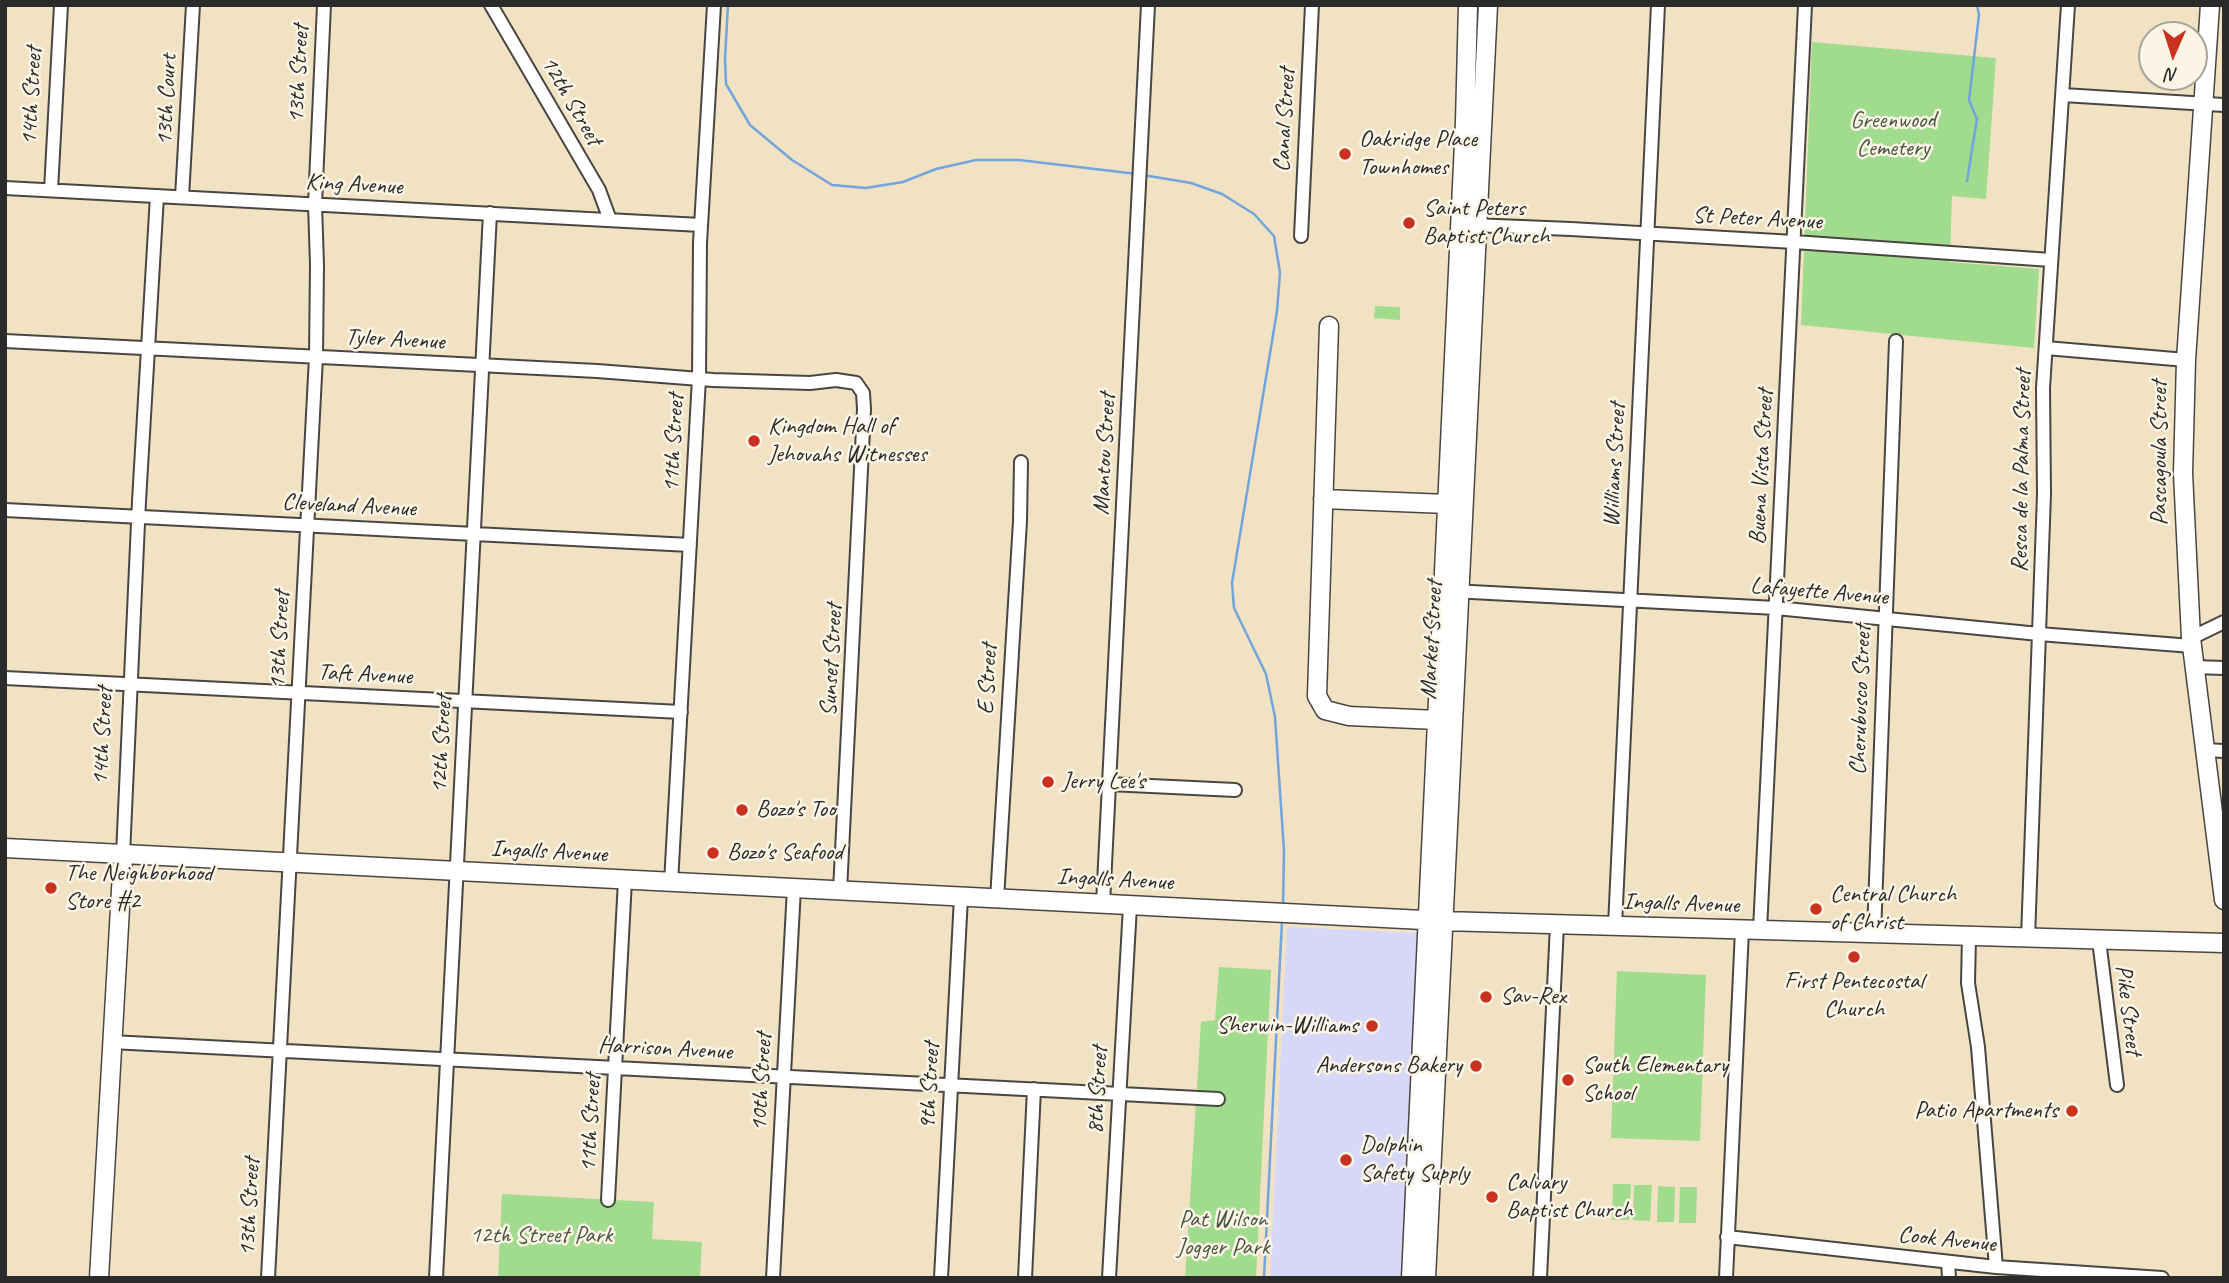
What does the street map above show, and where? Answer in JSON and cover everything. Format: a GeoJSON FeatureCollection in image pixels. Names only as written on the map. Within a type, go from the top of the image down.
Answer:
{"type":"FeatureCollection","features":[{"type":"Feature","properties":{"kind":"street","name":"14th Street"},"geometry":{"type":"LineString","coordinates":[[51,190],[61,5]]}},
{"type":"Feature","properties":{"kind":"street","name":"13th Court"},"geometry":{"type":"LineString","coordinates":[[182,197],[193,5]]}},
{"type":"Feature","properties":{"kind":"street","name":"13th Street"},"geometry":{"type":"LineString","coordinates":[[268,1278],[316,357],[315,204],[324,5]]}},
{"type":"Feature","properties":{"kind":"street","name":"12th Street"},"geometry":{"type":"LineString","coordinates":[[491,5],[599,190],[610,220]]}},
{"type":"Feature","properties":{"kind":"street","name":"11th Street"},"geometry":{"type":"LineString","coordinates":[[671,883],[699,378],[701,225],[715,78],[714,5]]}},
{"type":"Feature","properties":{"kind":"street","name":"Mantou Street"},"geometry":{"type":"LineString","coordinates":[[1103,905],[1148,5]]}},
{"type":"Feature","properties":{"kind":"street","name":"Canal Street"},"geometry":{"type":"LineString","coordinates":[[1301,236],[1312,5]]}},
{"type":"Feature","properties":{"kind":"street","name":"Market Street"},"geometry":{"type":"LineString","coordinates":[[1411,1278],[1435,921],[1468,225],[1468,5]]}},
{"type":"Feature","properties":{"kind":"street","name":"Market Street"},"geometry":{"type":"LineString","coordinates":[[1426,1278],[1437,720],[1451,591],[1447,504],[1488,5]]}},
{"type":"Feature","properties":{"kind":"street","name":"Williams Street"},"geometry":{"type":"LineString","coordinates":[[1615,926],[1658,5]]}},
{"type":"Feature","properties":{"kind":"street","name":"Buena Vista Street"},"geometry":{"type":"LineString","coordinates":[[1726,1278],[1776,608],[1805,5]]}},
{"type":"Feature","properties":{"kind":"street","name":"Resca de la Palma Street"},"geometry":{"type":"LineString","coordinates":[[2028,938],[2044,494],[2043,388],[2068,5]]}},
{"type":"Feature","properties":{"kind":"street","name":"Pascagoula Street"},"geometry":{"type":"LineString","coordinates":[[2210,5],[2186,360],[2183,515],[2191,642],[2224,900]]}},
{"type":"Feature","properties":{"kind":"street"},"geometry":{"type":"LineString","coordinates":[[2063,94],[2224,105]]}},
{"type":"Feature","properties":{"kind":"street","name":"King Avenue"},"geometry":{"type":"LineString","coordinates":[[5,188],[701,225]]}},
{"type":"Feature","properties":{"kind":"street","name":"14th Street"},"geometry":{"type":"LineString","coordinates":[[99,1278],[157,196]]}},
{"type":"Feature","properties":{"kind":"street","name":"12th Street"},"geometry":{"type":"LineString","coordinates":[[436,1278],[490,213]]}},
{"type":"Feature","properties":{"kind":"street","name":"St Peter Avenue"},"geometry":{"type":"LineString","coordinates":[[1468,225],[1647,233],[2051,260]]}},
{"type":"Feature","properties":{"kind":"street"},"geometry":{"type":"LineString","coordinates":[[1329,326],[1317,696],[1325,710],[1349,716],[1437,720]]}},
{"type":"Feature","properties":{"kind":"street","name":"Tyler Avenue"},"geometry":{"type":"LineString","coordinates":[[5,341],[782,383]]}},
{"type":"Feature","properties":{"kind":"street","name":"Cherubusco Street"},"geometry":{"type":"LineString","coordinates":[[1874,934],[1896,341]]}},
{"type":"Feature","properties":{"kind":"street"},"geometry":{"type":"LineString","coordinates":[[2046,348],[2186,360]]}},
{"type":"Feature","properties":{"kind":"street","name":"Sunset Street"},"geometry":{"type":"LineString","coordinates":[[782,383],[836,380],[856,383],[863,393],[840,891]]}},
{"type":"Feature","properties":{"kind":"street","name":"E Street"},"geometry":{"type":"LineString","coordinates":[[997,899],[1020,521],[1021,462]]}},
{"type":"Feature","properties":{"kind":"street"},"geometry":{"type":"LineString","coordinates":[[1323,499],[1447,504]]}},
{"type":"Feature","properties":{"kind":"street","name":"Cleveland Avenue"},"geometry":{"type":"LineString","coordinates":[[5,510],[690,545]]}},
{"type":"Feature","properties":{"kind":"street","name":"Lafayette Avenue"},"geometry":{"type":"LineString","coordinates":[[1451,591],[1776,608],[2039,634],[2191,642]]}},
{"type":"Feature","properties":{"kind":"street"},"geometry":{"type":"LineString","coordinates":[[2191,642],[2224,622]]}},
{"type":"Feature","properties":{"kind":"street"},"geometry":{"type":"LineString","coordinates":[[2194,667],[2224,668]]}},
{"type":"Feature","properties":{"kind":"street","name":"Taft Avenue"},"geometry":{"type":"LineString","coordinates":[[5,678],[681,712]]}},
{"type":"Feature","properties":{"kind":"street"},"geometry":{"type":"LineString","coordinates":[[2204,750],[2224,751]]}},
{"type":"Feature","properties":{"kind":"street"},"geometry":{"type":"LineString","coordinates":[[1110,784],[1235,790]]}},
{"type":"Feature","properties":{"kind":"street","name":"Ingalls Avenue"},"geometry":{"type":"LineString","coordinates":[[5,848],[1435,921],[2224,943]]}},
{"type":"Feature","properties":{"kind":"street","name":"11th Street"},"geometry":{"type":"LineString","coordinates":[[608,1200],[625,880]]}},
{"type":"Feature","properties":{"kind":"street","name":"10th Street"},"geometry":{"type":"LineString","coordinates":[[773,1278],[793,888]]}},
{"type":"Feature","properties":{"kind":"street","name":"9th Street"},"geometry":{"type":"LineString","coordinates":[[941,1278],[961,897]]}},
{"type":"Feature","properties":{"kind":"street","name":"8th Street"},"geometry":{"type":"LineString","coordinates":[[1109,1278],[1130,906]]}},
{"type":"Feature","properties":{"kind":"street"},"geometry":{"type":"LineString","coordinates":[[1540,1278],[1557,925]]}},
{"type":"Feature","properties":{"kind":"street"},"geometry":{"type":"LineString","coordinates":[[1969,936],[1968,983],[1978,1047],[1996,1267]]}},
{"type":"Feature","properties":{"kind":"street","name":"Pike Street"},"geometry":{"type":"LineString","coordinates":[[2099,940],[2117,1085]]}},
{"type":"Feature","properties":{"kind":"street","name":"Harrison Avenue"},"geometry":{"type":"LineString","coordinates":[[111,1042],[1217,1099]]}},
{"type":"Feature","properties":{"kind":"street"},"geometry":{"type":"LineString","coordinates":[[1025,1278],[1034,1089]]}},
{"type":"Feature","properties":{"kind":"street","name":"Cook Avenue"},"geometry":{"type":"LineString","coordinates":[[1727,1237],[1996,1267],[2162,1278]]}},
{"type":"Feature","properties":{"kind":"street"},"geometry":{"type":"LineString","coordinates":[[1948,1262],[1948,1278]]}},
{"type":"Feature","properties":{"kind":"shaded area"},"geometry":{"type":"Polygon","coordinates":[[[1287,927],[1420,933],[1404,1278],[1270,1278],[1287,927]]]}},
{"type":"Feature","properties":{"kind":"green space","name":"Greenwood Cemetery"},"geometry":{"type":"Polygon","coordinates":[[[1812,42],[1996,58],[1986,199],[1952,196],[1950,262],[2039,269],[2034,348],[1801,325],[1812,42]]]}},
{"type":"Feature","properties":{"kind":"green space"},"geometry":{"type":"Polygon","coordinates":[[[1375,306],[1400,307],[1400,320],[1374,318],[1375,306]]]}},
{"type":"Feature","properties":{"kind":"green space","name":"Pat Wilson Jogger Park"},"geometry":{"type":"Polygon","coordinates":[[[1219,967],[1271,970],[1256,1278],[1185,1278],[1201,1022],[1215,1020],[1219,967]]]}},
{"type":"Feature","properties":{"kind":"green space"},"geometry":{"type":"Polygon","coordinates":[[[1617,971],[1706,975],[1700,1141],[1611,1138],[1617,971]]]}},
{"type":"Feature","properties":{"kind":"green space"},"geometry":{"type":"Polygon","coordinates":[[[1613,1184],[1631,1184],[1629,1220],[1612,1220],[1613,1184]]]}},
{"type":"Feature","properties":{"kind":"green space"},"geometry":{"type":"Polygon","coordinates":[[[1634,1185],[1652,1185],[1650,1221],[1633,1220],[1634,1185]]]}},
{"type":"Feature","properties":{"kind":"green space"},"geometry":{"type":"Polygon","coordinates":[[[1658,1186],[1675,1187],[1674,1222],[1657,1222],[1658,1186]]]}},
{"type":"Feature","properties":{"kind":"green space"},"geometry":{"type":"Polygon","coordinates":[[[1680,1187],[1697,1187],[1696,1223],[1679,1223],[1680,1187]]]}},
{"type":"Feature","properties":{"kind":"green space","name":"12th Street Park"},"geometry":{"type":"Polygon","coordinates":[[[502,1194],[654,1202],[652,1239],[702,1242],[700,1278],[498,1278],[502,1194]]]}},
{"type":"Feature","properties":{"kind":"waterway"},"geometry":{"type":"LineString","coordinates":[[728,5],[726,84],[750,125],[792,160],[832,185],[866,188],[903,182],[936,169],[976,160],[1019,160],[1137,174]]}},
{"type":"Feature","properties":{"kind":"waterway"},"geometry":{"type":"LineString","coordinates":[[1967,181],[1977,119],[1969,100],[1979,15],[1977,5]]}},
{"type":"Feature","properties":{"kind":"waterway"},"geometry":{"type":"LineString","coordinates":[[1143,175],[1191,183],[1222,194],[1254,214],[1274,236],[1280,273],[1277,311],[1232,583],[1234,608],[1266,674],[1275,717],[1284,851],[1283,907]]}},
{"type":"Feature","properties":{"kind":"waterway"},"geometry":{"type":"LineString","coordinates":[[1264,1278],[1282,921]]}},
{"type":"Feature","properties":{"kind":"place","name":"Oakridge Place Townhomes"},"geometry":{"type":"Point","coordinates":[1345,154]}},
{"type":"Feature","properties":{"kind":"place","name":"Saint Peters Baptist Church"},"geometry":{"type":"Point","coordinates":[1409,223]}},
{"type":"Feature","properties":{"kind":"place","name":"Kingdom Hall of Jehovahs Witnesses"},"geometry":{"type":"Point","coordinates":[754,441]}},
{"type":"Feature","properties":{"kind":"place","name":"Jerry Lee's"},"geometry":{"type":"Point","coordinates":[1048,782]}},
{"type":"Feature","properties":{"kind":"place","name":"Bozo's Too"},"geometry":{"type":"Point","coordinates":[742,810]}},
{"type":"Feature","properties":{"kind":"place","name":"Bozo's Seafood"},"geometry":{"type":"Point","coordinates":[713,853]}},
{"type":"Feature","properties":{"kind":"place","name":"The Neighborhood Store #2"},"geometry":{"type":"Point","coordinates":[51,888]}},
{"type":"Feature","properties":{"kind":"place","name":"Central Church of Christ"},"geometry":{"type":"Point","coordinates":[1816,909]}},
{"type":"Feature","properties":{"kind":"place","name":"First Pentecostal Church"},"geometry":{"type":"Point","coordinates":[1854,957]}},
{"type":"Feature","properties":{"kind":"place","name":"Sav-Rex"},"geometry":{"type":"Point","coordinates":[1486,997]}},
{"type":"Feature","properties":{"kind":"place","name":"Sherwin-Williams"},"geometry":{"type":"Point","coordinates":[1372,1026]}},
{"type":"Feature","properties":{"kind":"place","name":"Andersons Bakery"},"geometry":{"type":"Point","coordinates":[1476,1066]}},
{"type":"Feature","properties":{"kind":"place","name":"South Elementary School"},"geometry":{"type":"Point","coordinates":[1568,1080]}},
{"type":"Feature","properties":{"kind":"place","name":"Patio Apartments"},"geometry":{"type":"Point","coordinates":[2072,1111]}},
{"type":"Feature","properties":{"kind":"place","name":"Dolphin Safety Supply"},"geometry":{"type":"Point","coordinates":[1346,1160]}},
{"type":"Feature","properties":{"kind":"place","name":"Calvary Baptist Church"},"geometry":{"type":"Point","coordinates":[1492,1197]}}]}
